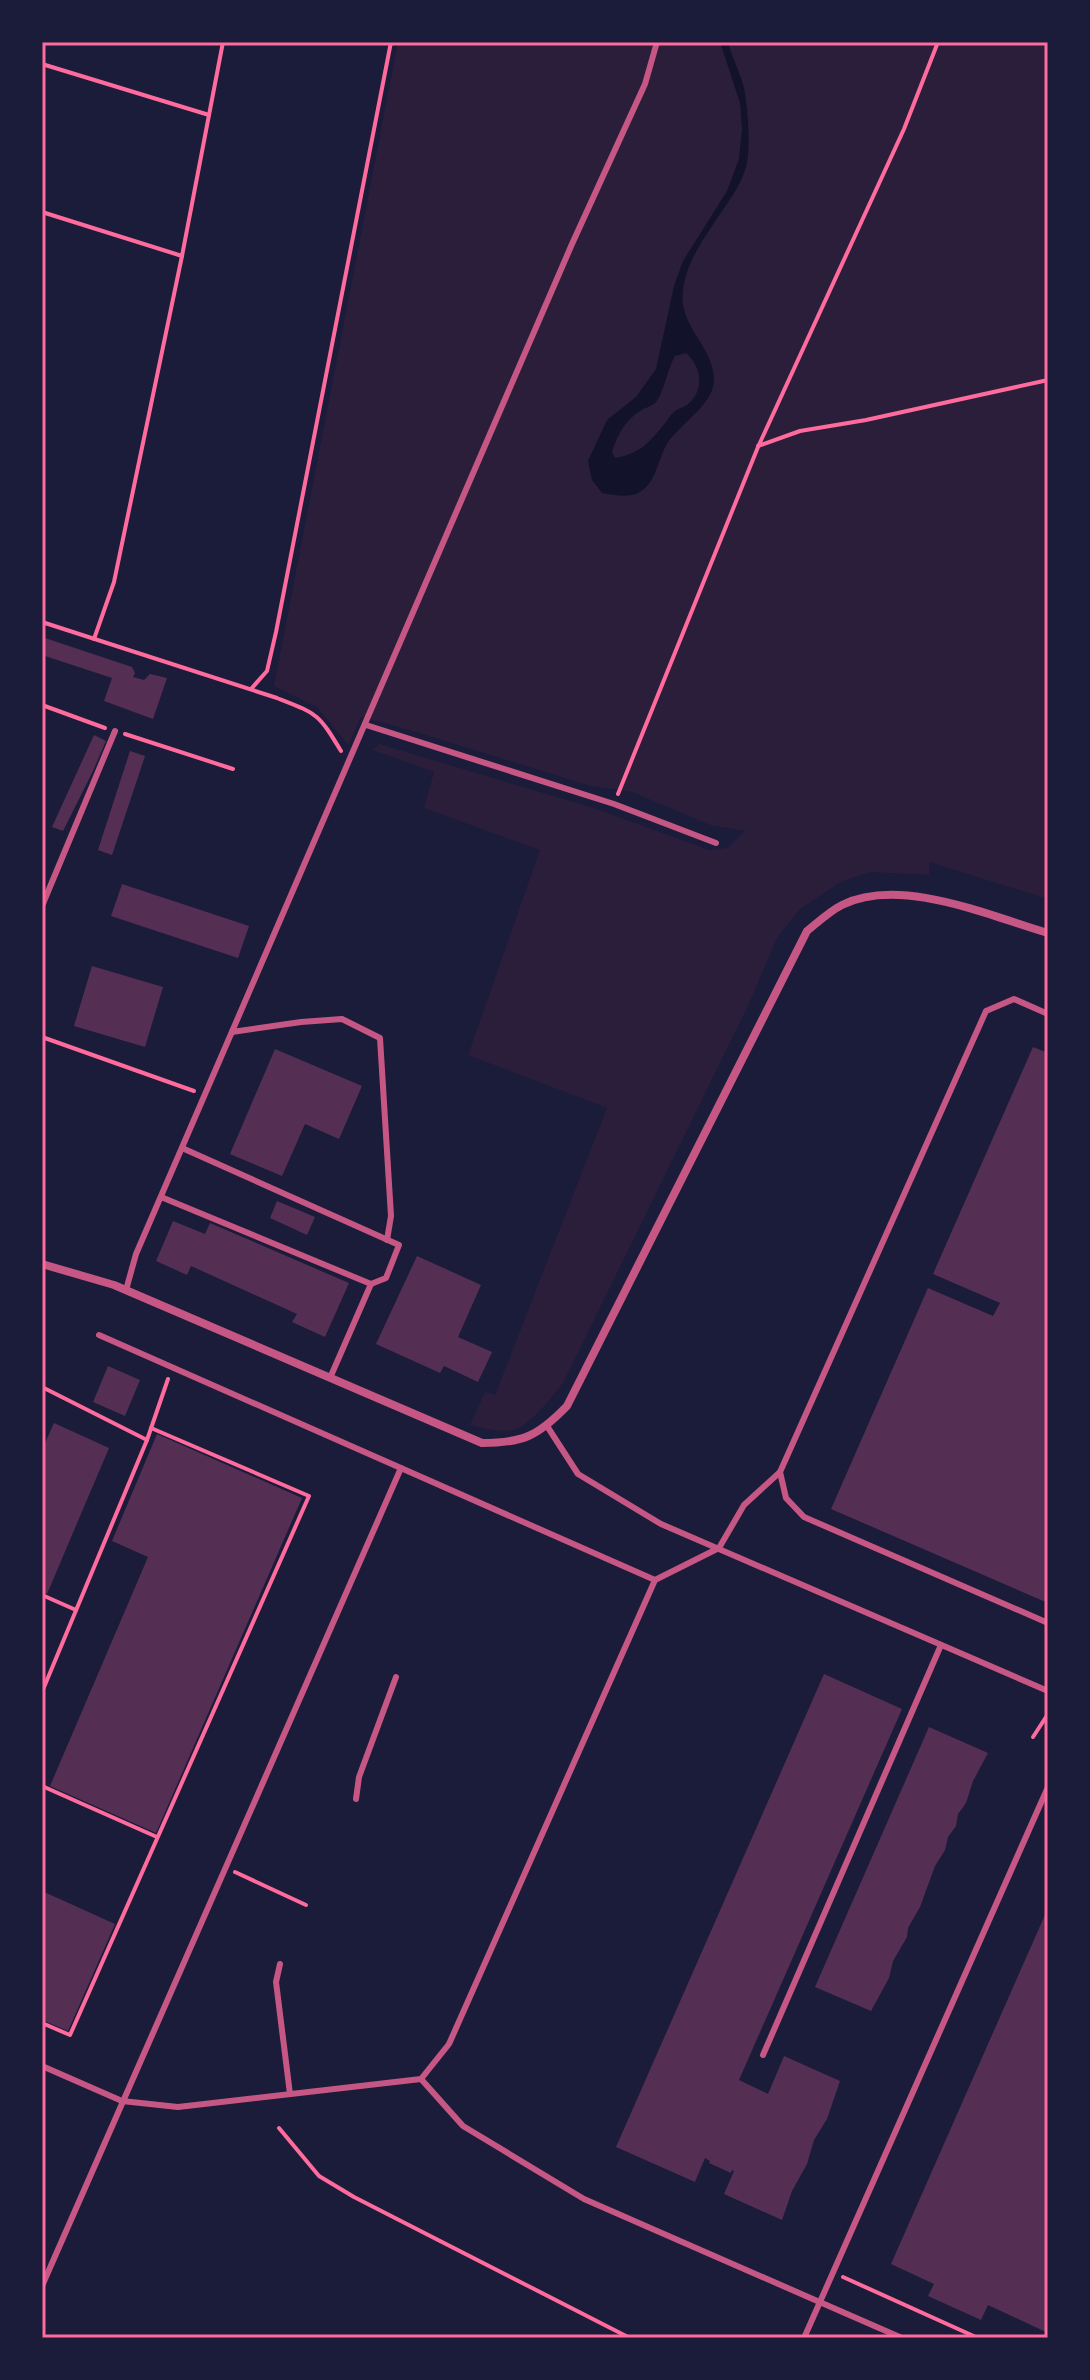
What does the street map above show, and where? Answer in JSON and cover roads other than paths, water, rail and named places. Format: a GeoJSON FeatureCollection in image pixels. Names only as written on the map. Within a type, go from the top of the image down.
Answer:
{"type":"FeatureCollection","features":[{"type":"Feature","properties":{"kind":"street"},"geometry":{"type":"LineString","coordinates":[[42,1264],[126,1290],[482,1443],[510,1443],[547,1426],[567,1406],[807,931],[843,904],[887,893],[929,898],[1048,933]]}},
{"type":"Feature","properties":{"kind":"lane"},"geometry":{"type":"LineString","coordinates":[[126,1290],[136,1254],[566,259],[645,84],[657,42]]}},
{"type":"Feature","properties":{"kind":"lane"},"geometry":{"type":"LineString","coordinates":[[366,725],[614,804],[716,843]]}},
{"type":"Feature","properties":{"kind":"lane"},"geometry":{"type":"LineString","coordinates":[[42,906],[115,731]]}},
{"type":"Feature","properties":{"kind":"lane"},"geometry":{"type":"LineString","coordinates":[[42,2066],[122,2101],[178,2107],[421,2079],[449,2044],[655,1580],[719,1548],[744,1505],[780,1472],[986,1011],[1014,999],[1048,1014]]}},
{"type":"Feature","properties":{"kind":"lane"},"geometry":{"type":"LineString","coordinates":[[232,1032],[342,1019],[380,1038],[391,1216],[387,1240]]}},
{"type":"Feature","properties":{"kind":"lane"},"geometry":{"type":"LineString","coordinates":[[161,1197],[371,1284],[386,1278],[399,1245],[182,1148]]}},
{"type":"Feature","properties":{"kind":"lane"},"geometry":{"type":"LineString","coordinates":[[330,1378],[371,1284]]}},
{"type":"Feature","properties":{"kind":"lane"},"geometry":{"type":"LineString","coordinates":[[99,1335],[655,1580]]}},
{"type":"Feature","properties":{"kind":"lane"},"geometry":{"type":"LineString","coordinates":[[547,1426],[578,1474],[661,1524],[1048,1691]]}},
{"type":"Feature","properties":{"kind":"lane"},"geometry":{"type":"LineString","coordinates":[[42,2286],[401,1468]]}},
{"type":"Feature","properties":{"kind":"lane"},"geometry":{"type":"LineString","coordinates":[[780,1472],[786,1498],[804,1517],[1048,1623]]}},
{"type":"Feature","properties":{"kind":"lane"},"geometry":{"type":"LineString","coordinates":[[763,2055],[941,1645]]}},
{"type":"Feature","properties":{"kind":"lane"},"geometry":{"type":"LineString","coordinates":[[356,1799],[359,1777],[396,1677]]}},
{"type":"Feature","properties":{"kind":"lane"},"geometry":{"type":"LineString","coordinates":[[804,2338],[1048,1787]]}},
{"type":"Feature","properties":{"kind":"lane"},"geometry":{"type":"LineString","coordinates":[[280,1964],[276,1982],[290,2094]]}},
{"type":"Feature","properties":{"kind":"lane"},"geometry":{"type":"LineString","coordinates":[[421,2079],[463,2126],[584,2199],[902,2338]]}}]}
